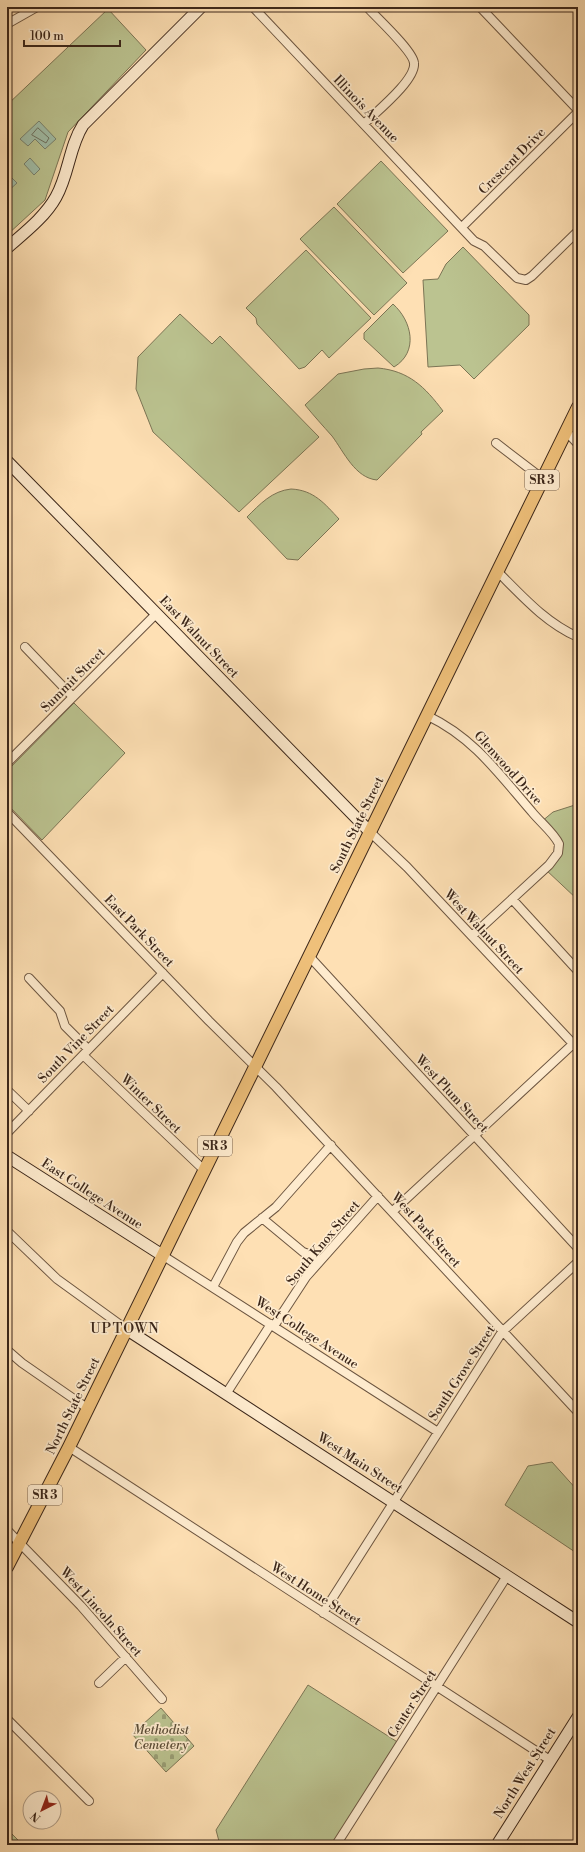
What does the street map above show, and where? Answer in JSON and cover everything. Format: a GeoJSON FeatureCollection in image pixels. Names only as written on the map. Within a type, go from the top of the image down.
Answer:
{"type":"FeatureCollection","features":[{"type":"Feature","properties":{"kind":"main road"},"geometry":{"type":"LineString","coordinates":[[7,248],[47,210],[56,198],[65,175],[73,144],[83,125],[201,7]]}},
{"type":"Feature","properties":{"kind":"main road","name":"South State Street"},"geometry":{"type":"LineString","coordinates":[[162,1255],[428,716],[578,407]]}},
{"type":"Feature","properties":{"kind":"main road","name":"East Walnut Street"},"geometry":{"type":"LineString","coordinates":[[7,461],[370,832]]}},
{"type":"Feature","properties":{"kind":"main road","name":"East College Avenue"},"geometry":{"type":"LineString","coordinates":[[7,1156],[162,1255]]}},
{"type":"Feature","properties":{"kind":"main road","name":"North State Street"},"geometry":{"type":"LineString","coordinates":[[7,1567],[69,1447],[162,1255]]}},
{"type":"Feature","properties":{"kind":"main road","name":"West Main Street"},"geometry":{"type":"LineString","coordinates":[[126,1329],[578,1622]]}},
{"type":"Feature","properties":{"kind":"main road","name":"North West Street"},"geometry":{"type":"LineString","coordinates":[[497,1845],[578,1717]]}},
{"type":"Feature","properties":{"kind":"street"},"geometry":{"type":"LineString","coordinates":[[7,24],[37,7]]}},
{"type":"Feature","properties":{"kind":"street","name":"Illinois Avenue"},"geometry":{"type":"LineString","coordinates":[[253,7],[474,241],[484,246],[516,277],[526,280],[532,276],[578,231]]}},
{"type":"Feature","properties":{"kind":"street"},"geometry":{"type":"LineString","coordinates":[[364,124],[411,77],[415,65],[410,53],[367,7]]}},
{"type":"Feature","properties":{"kind":"street"},"geometry":{"type":"LineString","coordinates":[[480,7],[578,111]]}},
{"type":"Feature","properties":{"kind":"street","name":"Crescent Drive"},"geometry":{"type":"LineString","coordinates":[[462,227],[578,111]]}},
{"type":"Feature","properties":{"kind":"street"},"geometry":{"type":"LineString","coordinates":[[566,432],[578,444]]}},
{"type":"Feature","properties":{"kind":"street"},"geometry":{"type":"LineString","coordinates":[[496,443],[543,478]]}},
{"type":"Feature","properties":{"kind":"street"},"geometry":{"type":"LineString","coordinates":[[498,572],[551,623],[563,631],[578,637]]}},
{"type":"Feature","properties":{"kind":"street","name":"Summit Street"},"geometry":{"type":"LineString","coordinates":[[7,763],[156,614]]}},
{"type":"Feature","properties":{"kind":"street"},"geometry":{"type":"LineString","coordinates":[[25,648],[73,697]]}},
{"type":"Feature","properties":{"kind":"street","name":"Glenwood Drive"},"geometry":{"type":"LineString","coordinates":[[428,716],[443,723],[463,736],[482,753],[558,841],[558,854],[549,865],[512,899]]}},
{"type":"Feature","properties":{"kind":"street","name":"East Park Street"},"geometry":{"type":"LineString","coordinates":[[7,812],[255,1066]]}},
{"type":"Feature","properties":{"kind":"street","name":"West Walnut Street"},"geometry":{"type":"LineString","coordinates":[[370,832],[407,867],[576,1046]]}},
{"type":"Feature","properties":{"kind":"street"},"geometry":{"type":"LineString","coordinates":[[472,936],[512,899],[578,971]]}},
{"type":"Feature","properties":{"kind":"street","name":"West Plum Street"},"geometry":{"type":"LineString","coordinates":[[309,956],[578,1248]]}},
{"type":"Feature","properties":{"kind":"street","name":"South Vine Street"},"geometry":{"type":"LineString","coordinates":[[7,1133],[163,973]]}},
{"type":"Feature","properties":{"kind":"street","name":"Winter Street"},"geometry":{"type":"LineString","coordinates":[[29,978],[60,1011],[65,1026],[86,1052],[204,1170]]}},
{"type":"Feature","properties":{"kind":"street"},"geometry":{"type":"LineString","coordinates":[[392,1211],[576,1046]]}},
{"type":"Feature","properties":{"kind":"street","name":"West Park Street"},"geometry":{"type":"LineString","coordinates":[[255,1066],[331,1145],[502,1332],[578,1412]]}},
{"type":"Feature","properties":{"kind":"street"},"geometry":{"type":"LineString","coordinates":[[7,1090],[28,1111]]}},
{"type":"Feature","properties":{"kind":"street"},"geometry":{"type":"LineString","coordinates":[[213,1287],[237,1242],[244,1233],[276,1207],[331,1145]]}},
{"type":"Feature","properties":{"kind":"street","name":"South Knox Street"},"geometry":{"type":"LineString","coordinates":[[226,1394],[306,1277],[378,1196]]}},
{"type":"Feature","properties":{"kind":"street"},"geometry":{"type":"LineString","coordinates":[[262,1218],[303,1252],[311,1255],[319,1262]]}},
{"type":"Feature","properties":{"kind":"street"},"geometry":{"type":"LineString","coordinates":[[7,1231],[57,1279],[126,1329]]}},
{"type":"Feature","properties":{"kind":"street","name":"West College Avenue"},"geometry":{"type":"LineString","coordinates":[[162,1255],[438,1432]]}},
{"type":"Feature","properties":{"kind":"street","name":"South Grove Street"},"geometry":{"type":"LineString","coordinates":[[323,1612],[502,1332],[578,1262]]}},
{"type":"Feature","properties":{"kind":"street"},"geometry":{"type":"LineString","coordinates":[[7,1350],[22,1363],[87,1408]]}},
{"type":"Feature","properties":{"kind":"street","name":"West Home Street"},"geometry":{"type":"LineString","coordinates":[[69,1447],[550,1760]]}},
{"type":"Feature","properties":{"kind":"street","name":"West Lincoln Street"},"geometry":{"type":"LineString","coordinates":[[7,1530],[81,1606],[162,1699]]}},
{"type":"Feature","properties":{"kind":"street","name":"Center Street"},"geometry":{"type":"LineString","coordinates":[[336,1845],[507,1576]]}},
{"type":"Feature","properties":{"kind":"street"},"geometry":{"type":"LineString","coordinates":[[99,1683],[126,1657]]}},
{"type":"Feature","properties":{"kind":"street"},"geometry":{"type":"LineString","coordinates":[[7,1719],[89,1801]]}},
{"type":"Feature","properties":{"kind":"green space"},"geometry":{"type":"Polygon","coordinates":[[[108,9],[146,50],[68,132],[45,200],[7,235],[7,105],[108,9]]]}},
{"type":"Feature","properties":{"kind":"green space"},"geometry":{"type":"Polygon","coordinates":[[[381,161],[448,231],[403,273],[337,204],[381,161]]]}},
{"type":"Feature","properties":{"kind":"green space"},"geometry":{"type":"Polygon","coordinates":[[[334,207],[407,283],[374,315],[300,239],[334,207]]]}},
{"type":"Feature","properties":{"kind":"green space"},"geometry":{"type":"Polygon","coordinates":[[[463,247],[529,315],[529,325],[474,379],[460,365],[428,367],[423,280],[438,279],[446,264],[463,247]]]}},
{"type":"Feature","properties":{"kind":"green space"},"geometry":{"type":"Polygon","coordinates":[[[306,250],[371,318],[329,358],[322,350],[305,367],[299,369],[257,324],[256,318],[246,308],[306,250]]]}},
{"type":"Feature","properties":{"kind":"green space"},"geometry":{"type":"Polygon","coordinates":[[[393,304],[405,319],[410,336],[410,345],[407,353],[402,361],[394,367],[364,339],[364,333],[393,304]]]}},
{"type":"Feature","properties":{"kind":"green space"},"geometry":{"type":"Polygon","coordinates":[[[180,314],[212,344],[220,336],[319,437],[239,512],[153,432],[136,389],[138,357],[180,314]]]}},
{"type":"Feature","properties":{"kind":"green space"},"geometry":{"type":"Polygon","coordinates":[[[378,368],[399,373],[415,382],[430,395],[443,411],[421,432],[422,434],[377,480],[362,475],[356,469],[332,436],[305,405],[338,374],[378,368]]]}},
{"type":"Feature","properties":{"kind":"green space"},"geometry":{"type":"Polygon","coordinates":[[[291,489],[313,495],[324,503],[339,519],[298,560],[287,559],[247,517],[272,495],[291,489]]]}},
{"type":"Feature","properties":{"kind":"green space"},"geometry":{"type":"Polygon","coordinates":[[[74,703],[125,753],[42,840],[7,804],[7,771],[74,703]]]}},
{"type":"Feature","properties":{"kind":"green space"},"geometry":{"type":"Polygon","coordinates":[[[578,804],[578,900],[545,869],[559,848],[541,822],[553,812],[578,804]]]}},
{"type":"Feature","properties":{"kind":"green space"},"geometry":{"type":"Polygon","coordinates":[[[552,1462],[578,1491],[578,1554],[505,1505],[528,1466],[552,1462]]]}},
{"type":"Feature","properties":{"kind":"green space"},"geometry":{"type":"Polygon","coordinates":[[[308,1685],[399,1743],[334,1845],[220,1845],[216,1830],[308,1685]]]}},
{"type":"Feature","properties":{"kind":"green space","name":"Methodist Cemetery"},"geometry":{"type":"Polygon","coordinates":[[[161,1708],[194,1746],[166,1772],[132,1734],[161,1708]]]}},
{"type":"Feature","properties":{"kind":"green space"},"geometry":{"type":"Polygon","coordinates":[[[7,1829],[23,1845],[7,1845],[7,1829]]]}},
{"type":"Feature","properties":{"kind":"water"},"geometry":{"type":"Polygon","coordinates":[[[39,121],[56,139],[45,149],[35,139],[28,146],[20,139],[39,121]]]}},
{"type":"Feature","properties":{"kind":"water"},"geometry":{"type":"Polygon","coordinates":[[[30,158],[40,169],[34,175],[24,164],[30,158]]]}},
{"type":"Feature","properties":{"kind":"water"},"geometry":{"type":"Polygon","coordinates":[[[7,173],[17,183],[7,192],[7,173]]]}},
{"type":"Feature","properties":{"kind":"district","name":"UPTOWN"},"geometry":{"type":"Point","coordinates":[125,1329]}}]}
